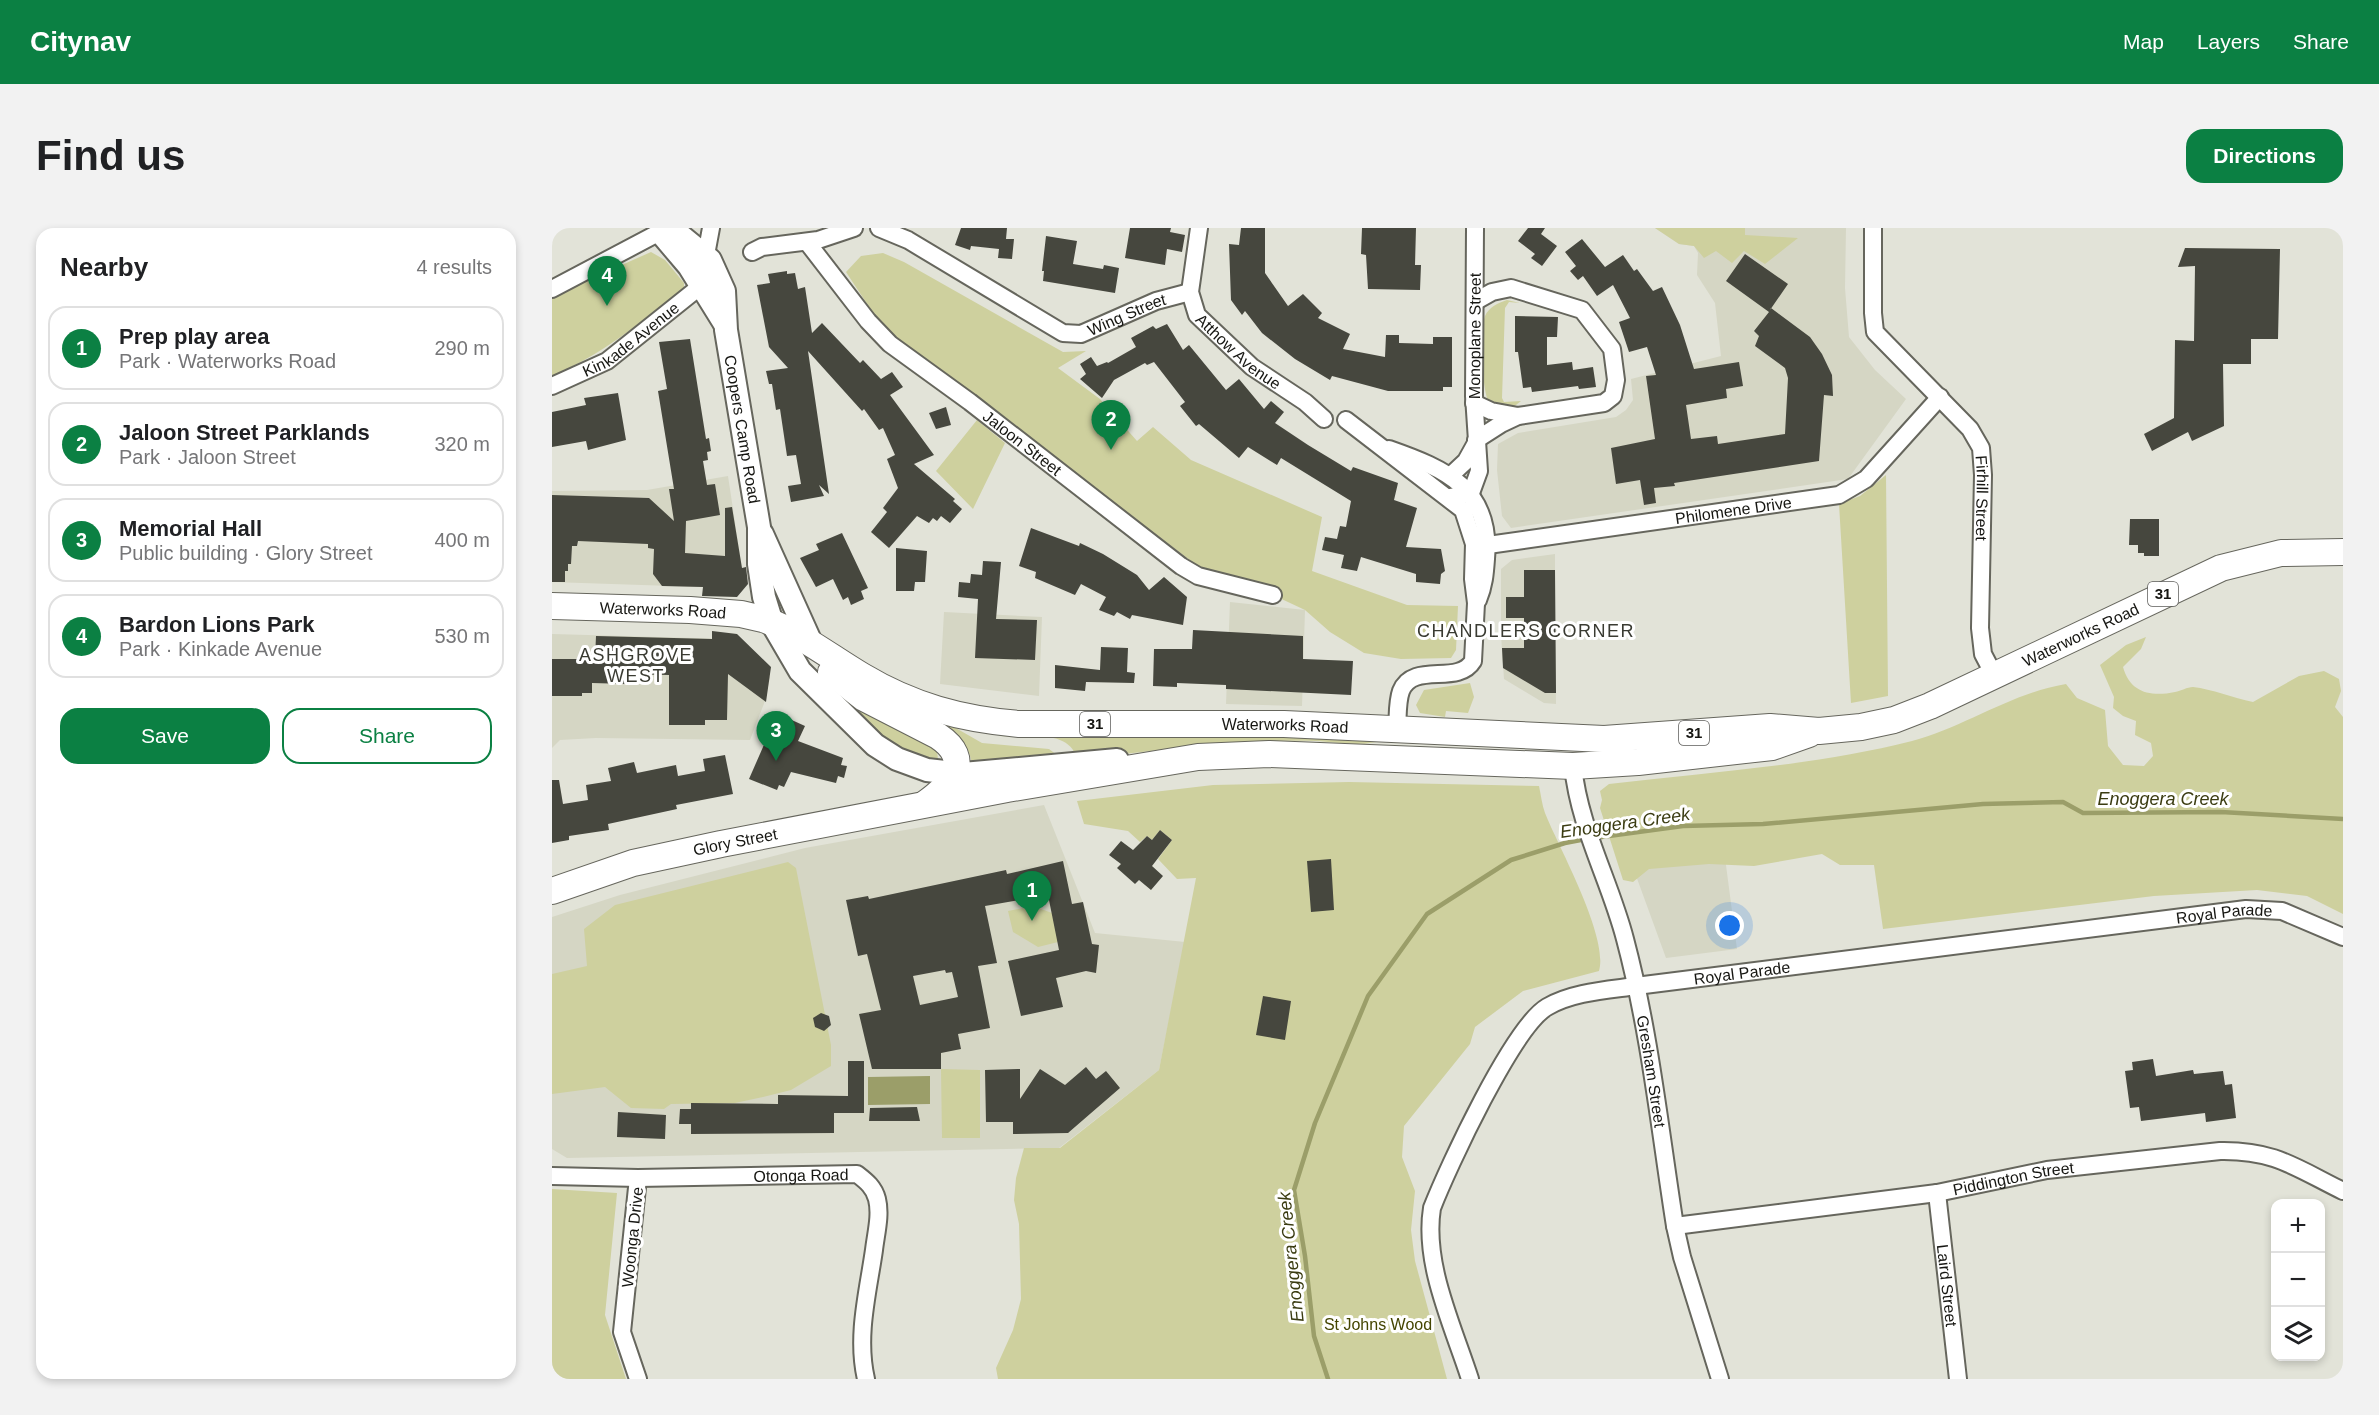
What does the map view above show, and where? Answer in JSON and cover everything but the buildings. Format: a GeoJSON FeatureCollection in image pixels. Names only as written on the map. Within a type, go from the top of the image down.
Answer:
{"type":"FeatureCollection","features":[{"type":"Feature","properties":{"kind":"main road","name":"Coopers Camp Road"},"geometry":{"type":"LineString","coordinates":[[674,231],[698,261],[711,282],[726,330],[759,527],[759,569],[772,623]]}},
{"type":"Feature","properties":{"kind":"main road","name":"Coopers Camp Road"},"geometry":{"type":"LineString","coordinates":[[759,527],[812,645]]}},
{"type":"Feature","properties":{"kind":"main road","name":"Waterworks Road"},"geometry":{"type":"LineString","coordinates":[[772,623],[800,671],[875,745],[917,767],[954,774],[1144,757],[1223,754],[1396,758],[1573,766],[1648,761],[1772,747],[1819,731],[1894,720],[1930,706],[2221,568],[2281,553],[2343,552]]}},
{"type":"Feature","properties":{"kind":"main road","name":"Waterworks Road"},"geometry":{"type":"LineString","coordinates":[[552,606],[741,614],[772,623],[901,698],[931,709],[972,719],[1019,724],[1284,724],[1604,739],[1770,727],[1819,731]]}},
{"type":"Feature","properties":{"kind":"main road"},"geometry":{"type":"LineString","coordinates":[[812,645],[825,666],[850,689],[946,742],[954,754],[954,774],[946,788],[922,806]]}},
{"type":"Feature","properties":{"kind":"main road"},"geometry":{"type":"LineString","coordinates":[[1396,758],[1397,729]]}},
{"type":"Feature","properties":{"kind":"main road"},"geometry":{"type":"LineString","coordinates":[[1569,738],[1573,766]]}},
{"type":"Feature","properties":{"kind":"main road","name":"Waterworks Road"},"geometry":{"type":"LineString","coordinates":[[922,806],[1223,754]]}},
{"type":"Feature","properties":{"kind":"main road","name":"Glory Street"},"geometry":{"type":"LineString","coordinates":[[552,891],[633,863],[922,806]]}},
{"type":"Feature","properties":{"kind":"street"},"geometry":{"type":"LineString","coordinates":[[698,261],[711,228]]}},
{"type":"Feature","properties":{"kind":"street"},"geometry":{"type":"LineString","coordinates":[[752,252],[762,248],[807,242],[854,228]]}},
{"type":"Feature","properties":{"kind":"street","name":"Wing Street"},"geometry":{"type":"LineString","coordinates":[[879,228],[908,240],[1063,333],[1081,334],[1156,301],[1190,292]]}},
{"type":"Feature","properties":{"kind":"street","name":"Atthow Avenue"},"geometry":{"type":"LineString","coordinates":[[1199,228],[1190,292],[1197,315],[1252,367],[1305,402],[1324,419]]}},
{"type":"Feature","properties":{"kind":"street","name":"Monoplane Street"},"geometry":{"type":"LineString","coordinates":[[1471,493],[1479,471],[1474,404],[1475,228]]}},
{"type":"Feature","properties":{"kind":"street","name":"Firhill Street"},"geometry":{"type":"LineString","coordinates":[[1873,228],[1872,288],[1874,326],[1878,337],[1940,397],[1975,435],[1981,448],[1983,475],[1980,628],[1982,650],[1994,675]]}},
{"type":"Feature","properties":{"kind":"street"},"geometry":{"type":"LineString","coordinates":[[552,289],[674,231]]}},
{"type":"Feature","properties":{"kind":"street","name":"Jaloon Street"},"geometry":{"type":"LineString","coordinates":[[807,242],[868,321],[890,344],[970,402],[1181,566],[1198,576],[1273,595]]}},
{"type":"Feature","properties":{"kind":"street","name":"Kinkade Avenue"},"geometry":{"type":"LineString","coordinates":[[552,386],[608,361],[711,282]]}},
{"type":"Feature","properties":{"kind":"street"},"geometry":{"type":"LineString","coordinates":[[1450,497],[1450,476],[1463,464],[1476,442],[1501,424],[1518,416],[1597,405],[1609,400],[1616,384],[1612,349],[1588,315],[1572,305],[1511,288],[1492,292],[1476,301]]}},
{"type":"Feature","properties":{"kind":"street","name":"Philomene Drive"},"geometry":{"type":"LineString","coordinates":[[1480,546],[1839,495],[1854,489],[1866,479],[1940,397]]}},
{"type":"Feature","properties":{"kind":"street"},"geometry":{"type":"LineString","coordinates":[[1474,404],[1491,411],[1518,416]]}},
{"type":"Feature","properties":{"kind":"street"},"geometry":{"type":"LineString","coordinates":[[1346,420],[1460,506],[1480,546]]}},
{"type":"Feature","properties":{"kind":"street"},"geometry":{"type":"LineString","coordinates":[[1378,445],[1426,462],[1450,476],[1471,493],[1483,517],[1480,546],[1484,584],[1476,603],[1475,653],[1471,665],[1458,672],[1419,676],[1407,682],[1400,693],[1397,729]]}},
{"type":"Feature","properties":{"kind":"street"},"geometry":{"type":"LineString","coordinates":[[1450,497],[1471,493]]}},
{"type":"Feature","properties":{"kind":"street","name":"Gresham Street"},"geometry":{"type":"LineString","coordinates":[[1573,766],[1580,810],[1625,938],[1636,986],[1682,1257],[1720,1379]]}},
{"type":"Feature","properties":{"kind":"street","name":"Royal Parade"},"geometry":{"type":"LineString","coordinates":[[1470,1379],[1435,1270],[1430,1221],[1440,1188],[1512,1046],[1544,1008],[1557,1002],[1636,986],[2246,909],[2282,911],[2343,937]]}},
{"type":"Feature","properties":{"kind":"street","name":"Piddington Street"},"geometry":{"type":"LineString","coordinates":[[1676,1226],[1938,1193],[2047,1170],[2238,1151],[2275,1156],[2343,1191]]}},
{"type":"Feature","properties":{"kind":"street","name":"Otonga Road"},"geometry":{"type":"LineString","coordinates":[[638,1178],[830,1173],[857,1174],[871,1185],[877,1198],[878,1219],[862,1335],[861,1358],[866,1379]]}},
{"type":"Feature","properties":{"kind":"street","name":"Woonga Drive"},"geometry":{"type":"LineString","coordinates":[[552,1176],[638,1178],[622,1332],[639,1379]]}},
{"type":"Feature","properties":{"kind":"street","name":"Laird Street"},"geometry":{"type":"LineString","coordinates":[[1938,1193],[1958,1379]]}},
{"type":"Feature","properties":{"kind":"shaded area"},"geometry":{"type":"Polygon","coordinates":[[[1655,228],[1846,228],[1845,288],[1849,337],[1875,370],[1906,399],[1848,479],[1511,528],[1502,516],[1497,470],[1498,444],[1518,433],[1616,417],[1626,410],[1633,400],[1631,379],[1721,356],[1715,303],[1697,275],[1698,253],[1694,246],[1679,244],[1655,228]]]}},
{"type":"Feature","properties":{"kind":"shaded area"},"geometry":{"type":"Polygon","coordinates":[[[728,476],[743,575],[732,588],[552,582],[552,491],[647,490],[728,476]]]}},
{"type":"Feature","properties":{"kind":"shaded area","name":"CHANDLERS CORNER"},"geometry":{"type":"Polygon","coordinates":[[[1555,554],[1556,704],[1544,703],[1504,679],[1501,635],[1501,569],[1512,560],[1555,554]]]}},
{"type":"Feature","properties":{"kind":"shaded area"},"geometry":{"type":"Polygon","coordinates":[[[1230,602],[1305,610],[1302,706],[1226,704],[1230,602]]]}},
{"type":"Feature","properties":{"kind":"shaded area"},"geometry":{"type":"Polygon","coordinates":[[[944,612],[1042,617],[1039,696],[940,684],[944,612]]]}},
{"type":"Feature","properties":{"kind":"shaded area"},"geometry":{"type":"Polygon","coordinates":[[[552,634],[730,639],[770,677],[765,701],[750,740],[596,738],[560,740],[552,748],[552,634]]]}},
{"type":"Feature","properties":{"kind":"shaded area"},"geometry":{"type":"Polygon","coordinates":[[[1044,805],[1095,933],[1185,942],[1159,1070],[1059,1148],[567,1158],[552,1149],[552,917],[620,895],[805,848],[1044,805]]]}},
{"type":"Feature","properties":{"kind":"shaded area"},"geometry":{"type":"Polygon","coordinates":[[[1724,850],[1737,949],[1666,958],[1631,862],[1724,850]]]}},
{"type":"Feature","properties":{"kind":"shaded area"},"geometry":{"type":"Polygon","coordinates":[[[930,1076],[930,1104],[868,1105],[868,1077],[930,1076]]]}},
{"type":"Feature","properties":{"kind":"green space"},"geometry":{"type":"Polygon","coordinates":[[[1655,228],[1745,228],[1745,235],[1798,238],[1765,264],[1744,251],[1732,263],[1716,251],[1704,258],[1694,246],[1679,244],[1655,228]]]}},
{"type":"Feature","properties":{"kind":"green space"},"geometry":{"type":"Polygon","coordinates":[[[651,252],[665,260],[684,283],[684,289],[604,348],[552,376],[552,296],[651,252]]]}},
{"type":"Feature","properties":{"kind":"green space"},"geometry":{"type":"Polygon","coordinates":[[[883,253],[904,262],[1063,352],[1086,351],[1058,368],[1100,399],[1137,441],[1153,427],[1191,460],[1322,517],[1312,571],[1407,605],[1458,606],[1456,650],[1451,658],[1401,659],[1364,653],[1330,632],[1305,610],[1273,595],[1203,570],[901,343],[877,319],[846,272],[861,256],[883,253]]]}},
{"type":"Feature","properties":{"kind":"green space"},"geometry":{"type":"Polygon","coordinates":[[[1507,300],[1520,303],[1509,302],[1505,308],[1502,398],[1504,402],[1521,401],[1511,409],[1499,407],[1488,401],[1482,359],[1485,316],[1494,306],[1507,300]]]}},
{"type":"Feature","properties":{"kind":"green space"},"geometry":{"type":"Polygon","coordinates":[[[977,420],[1005,443],[973,509],[936,471],[977,420]]]}},
{"type":"Feature","properties":{"kind":"green space"},"geometry":{"type":"Polygon","coordinates":[[[1886,475],[1888,696],[1851,703],[1839,504],[1860,496],[1886,475]]]}},
{"type":"Feature","properties":{"kind":"green space"},"geometry":{"type":"Polygon","coordinates":[[[2146,637],[2141,649],[2123,667],[2126,676],[2136,688],[2150,693],[2166,693],[2193,687],[2253,702],[2299,676],[2324,671],[2339,679],[2341,691],[2335,707],[2343,717],[2343,914],[2307,896],[2257,890],[2154,896],[1883,929],[1874,865],[1840,865],[1822,854],[1754,866],[1709,864],[1649,869],[1633,882],[1623,880],[1600,808],[1602,800],[1600,791],[1609,784],[1762,767],[1875,750],[1932,735],[2007,702],[2046,688],[2066,684],[2077,698],[2105,710],[2108,746],[2123,765],[2144,766],[2153,756],[2151,743],[2135,735],[2136,721],[2123,716],[2113,708],[2114,697],[2100,665],[2126,645],[2146,637]]]}},
{"type":"Feature","properties":{"kind":"green space"},"geometry":{"type":"Polygon","coordinates":[[[797,651],[830,684],[932,746],[937,752],[939,765],[890,745],[827,687],[797,651]]]}},
{"type":"Feature","properties":{"kind":"green space"},"geometry":{"type":"Polygon","coordinates":[[[1470,683],[1474,697],[1468,713],[1446,711],[1445,717],[1420,713],[1416,705],[1424,690],[1470,683]]]}},
{"type":"Feature","properties":{"kind":"green space"},"geometry":{"type":"Polygon","coordinates":[[[921,716],[954,727],[982,743],[1049,749],[1057,755],[972,767],[967,748],[955,735],[921,716]]]}},
{"type":"Feature","properties":{"kind":"green space"},"geometry":{"type":"Polygon","coordinates":[[[1204,733],[1385,739],[1360,744],[1316,741],[1255,742],[1077,759],[1073,749],[1056,739],[1001,736],[1204,733]]]}},
{"type":"Feature","properties":{"kind":"green space","name":"St Johns Wood"},"geometry":{"type":"Polygon","coordinates":[[[1349,782],[1539,786],[1545,813],[1581,892],[1597,937],[1600,956],[1599,971],[1523,991],[1475,1027],[1470,1044],[1404,1126],[1402,1157],[1415,1191],[1411,1230],[1415,1261],[1447,1379],[998,1379],[996,1368],[1013,1330],[1021,1299],[1019,1224],[1014,1200],[1016,1178],[1024,1148],[1060,1148],[1159,1070],[1196,878],[1177,879],[1158,859],[1172,840],[1160,830],[1152,840],[1147,836],[1140,842],[1128,831],[1084,824],[1077,801],[1213,785],[1349,782]]]}},
{"type":"Feature","properties":{"kind":"green space"},"geometry":{"type":"Polygon","coordinates":[[[788,862],[796,868],[831,1045],[831,1066],[791,1090],[735,1103],[671,1104],[664,1109],[631,1108],[605,1087],[552,1094],[552,974],[587,966],[584,929],[615,905],[788,862]]]}},
{"type":"Feature","properties":{"kind":"green space"},"geometry":{"type":"Polygon","coordinates":[[[1033,906],[1052,913],[1058,942],[1038,947],[1013,932],[1008,911],[1033,906]]]}},
{"type":"Feature","properties":{"kind":"green space"},"geometry":{"type":"Polygon","coordinates":[[[941,1069],[980,1070],[980,1138],[942,1138],[941,1069]]]}},
{"type":"Feature","properties":{"kind":"green space"},"geometry":{"type":"Polygon","coordinates":[[[552,1189],[617,1193],[605,1315],[626,1379],[552,1379],[552,1189]]]}},
{"type":"Feature","properties":{"kind":"waterway","name":"Enoggera Creek"},"geometry":{"type":"LineString","coordinates":[[1594,838],[1683,826],[1763,824],[1983,804],[2063,802],[2083,813],[2221,812],[2343,819]]}},
{"type":"Feature","properties":{"kind":"waterway","name":"Enoggera Creek"},"geometry":{"type":"LineString","coordinates":[[1328,1379],[1314,1336],[1305,1256],[1294,1190],[1315,1123],[1368,996],[1427,914],[1511,860],[1565,843],[1586,839]]}},
{"type":"Feature","properties":{"kind":"place","name":"Bardon Lions Park"},"geometry":{"type":"Point","coordinates":[607,306]}},
{"type":"Feature","properties":{"kind":"place","name":"Jaloon Street Parklands"},"geometry":{"type":"Point","coordinates":[1111,450]}},
{"type":"Feature","properties":{"kind":"place","name":"Memorial Hall"},"geometry":{"type":"Point","coordinates":[776,761]}},
{"type":"Feature","properties":{"kind":"place","name":"Prep play area"},"geometry":{"type":"Point","coordinates":[1032,921]}},
{"type":"Feature","properties":{"kind":"district","name":"CHANDLERS CORNER"},"geometry":{"type":"Point","coordinates":[1526,631]}},
{"type":"Feature","properties":{"kind":"district","name":"ASHGROVE WEST"},"geometry":{"type":"Point","coordinates":[636,665]}}]}
